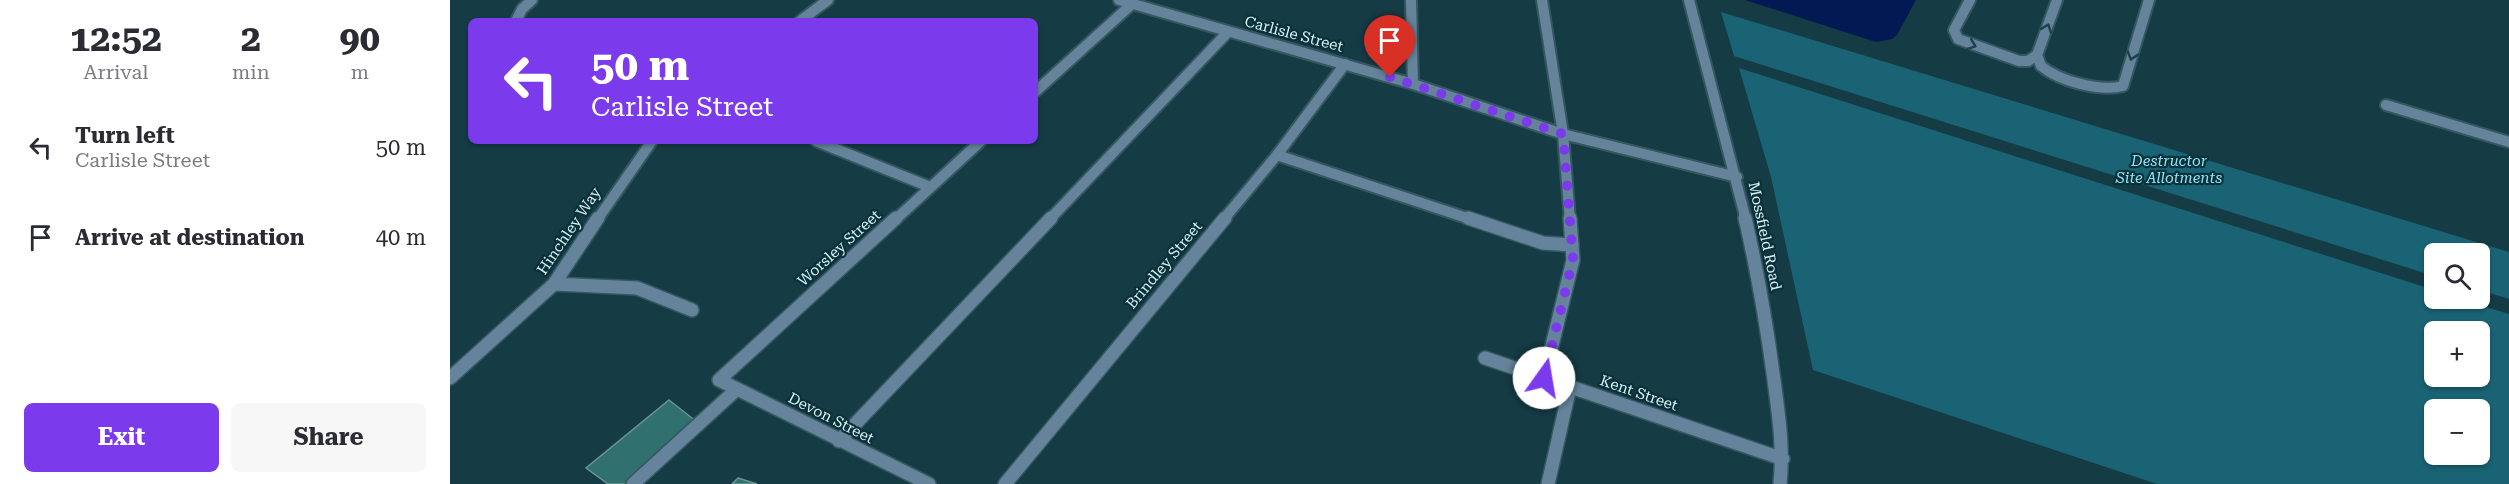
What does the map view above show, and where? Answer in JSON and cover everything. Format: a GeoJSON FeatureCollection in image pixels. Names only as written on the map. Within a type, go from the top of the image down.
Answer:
{"type":"FeatureCollection","features":[{"type":"Feature","properties":{"kind":"street"},"geometry":{"type":"LineString","coordinates":[[516,18],[523,6],[532,0]]}},
{"type":"Feature","properties":{"kind":"street"},"geometry":{"type":"LineString","coordinates":[[804,18],[828,0]]}},
{"type":"Feature","properties":{"kind":"street","name":"Carlisle Street"},"geometry":{"type":"LineString","coordinates":[[1119,0],[1413,84],[1563,134],[1737,177]]}},
{"type":"Feature","properties":{"kind":"street"},"geometry":{"type":"LineString","coordinates":[[1411,0],[1413,84]]}},
{"type":"Feature","properties":{"kind":"street"},"geometry":{"type":"LineString","coordinates":[[1542,0],[1563,134],[1573,260],[1544,378]]}},
{"type":"Feature","properties":{"kind":"street","name":"Mossfield Road"},"geometry":{"type":"LineString","coordinates":[[1689,0],[1737,177],[1766,313],[1784,459],[1780,484]]}},
{"type":"Feature","properties":{"kind":"street"},"geometry":{"type":"LineString","coordinates":[[1970,0],[1954,30],[1958,39],[2019,62],[2028,62],[2037,56],[2057,0]]}},
{"type":"Feature","properties":{"kind":"street"},"geometry":{"type":"LineString","coordinates":[[2037,56],[2042,67],[2048,71],[2102,88],[2123,86],[2149,0]]}},
{"type":"Feature","properties":{"kind":"street"},"geometry":{"type":"LineString","coordinates":[[1038,89],[1132,4]]}},
{"type":"Feature","properties":{"kind":"street"},"geometry":{"type":"LineString","coordinates":[[839,441],[1228,32]]}},
{"type":"Feature","properties":{"kind":"street","name":"Brindley Street"},"geometry":{"type":"LineString","coordinates":[[1005,484],[1277,155],[1345,64]]}},
{"type":"Feature","properties":{"kind":"street"},"geometry":{"type":"LineString","coordinates":[[2386,105],[2509,142]]}},
{"type":"Feature","properties":{"kind":"street","name":"Hinchley Way"},"geometry":{"type":"LineString","coordinates":[[450,378],[554,284],[650,144]]}},
{"type":"Feature","properties":{"kind":"street"},"geometry":{"type":"LineString","coordinates":[[823,144],[930,187]]}},
{"type":"Feature","properties":{"kind":"street","name":"Worsley Street"},"geometry":{"type":"LineString","coordinates":[[719,380],[978,144]]}},
{"type":"Feature","properties":{"kind":"street"},"geometry":{"type":"LineString","coordinates":[[1277,155],[1543,243],[1572,245]]}},
{"type":"Feature","properties":{"kind":"street"},"geometry":{"type":"LineString","coordinates":[[554,284],[637,288],[692,310]]}},
{"type":"Feature","properties":{"kind":"street","name":"Kent Street"},"geometry":{"type":"LineString","coordinates":[[1485,358],[1784,459]]}},
{"type":"Feature","properties":{"kind":"street","name":"Devon Street"},"geometry":{"type":"LineString","coordinates":[[719,380],[839,441],[906,480],[929,484]]}},
{"type":"Feature","properties":{"kind":"street"},"geometry":{"type":"LineString","coordinates":[[1548,484],[1570,387]]}},
{"type":"Feature","properties":{"kind":"street"},"geometry":{"type":"LineString","coordinates":[[633,484],[737,389]]}},
{"type":"Feature","properties":{"kind":"green space","name":"Destructor Site Allotments"},"geometry":{"type":"Polygon","coordinates":[[[1721,12],[2479,243],[2424,243],[2424,273],[1734,56],[1721,12]]]}},
{"type":"Feature","properties":{"kind":"green space"},"geometry":{"type":"Polygon","coordinates":[[[1739,68],[2424,287],[2424,309],[2490,308],[2509,314],[2509,484],[2157,484],[1813,370],[1771,177],[1739,68]]]}},
{"type":"Feature","properties":{"kind":"green space","name":"Destructor Site Allotments"},"geometry":{"type":"Polygon","coordinates":[[[2490,246],[2509,252],[2509,299],[2490,293],[2490,246]]]}},
{"type":"Feature","properties":{"kind":"shaded area"},"geometry":{"type":"Polygon","coordinates":[[[1745,0],[1916,0],[1897,35],[1892,39],[1876,42],[1745,0]]]}},
{"type":"Feature","properties":{"kind":"building"},"geometry":{"type":"Polygon","coordinates":[[[669,400],[697,422],[636,484],[608,484],[586,468],[669,400]]]}},
{"type":"Feature","properties":{"kind":"building"},"geometry":{"type":"Polygon","coordinates":[[[738,478],[757,484],[732,484],[738,478]]]}},
{"type":"Feature","properties":{"kind":"route"},"geometry":{"type":"LineString","coordinates":[[1390,77],[1563,134],[1573,260],[1544,378]]}}]}
